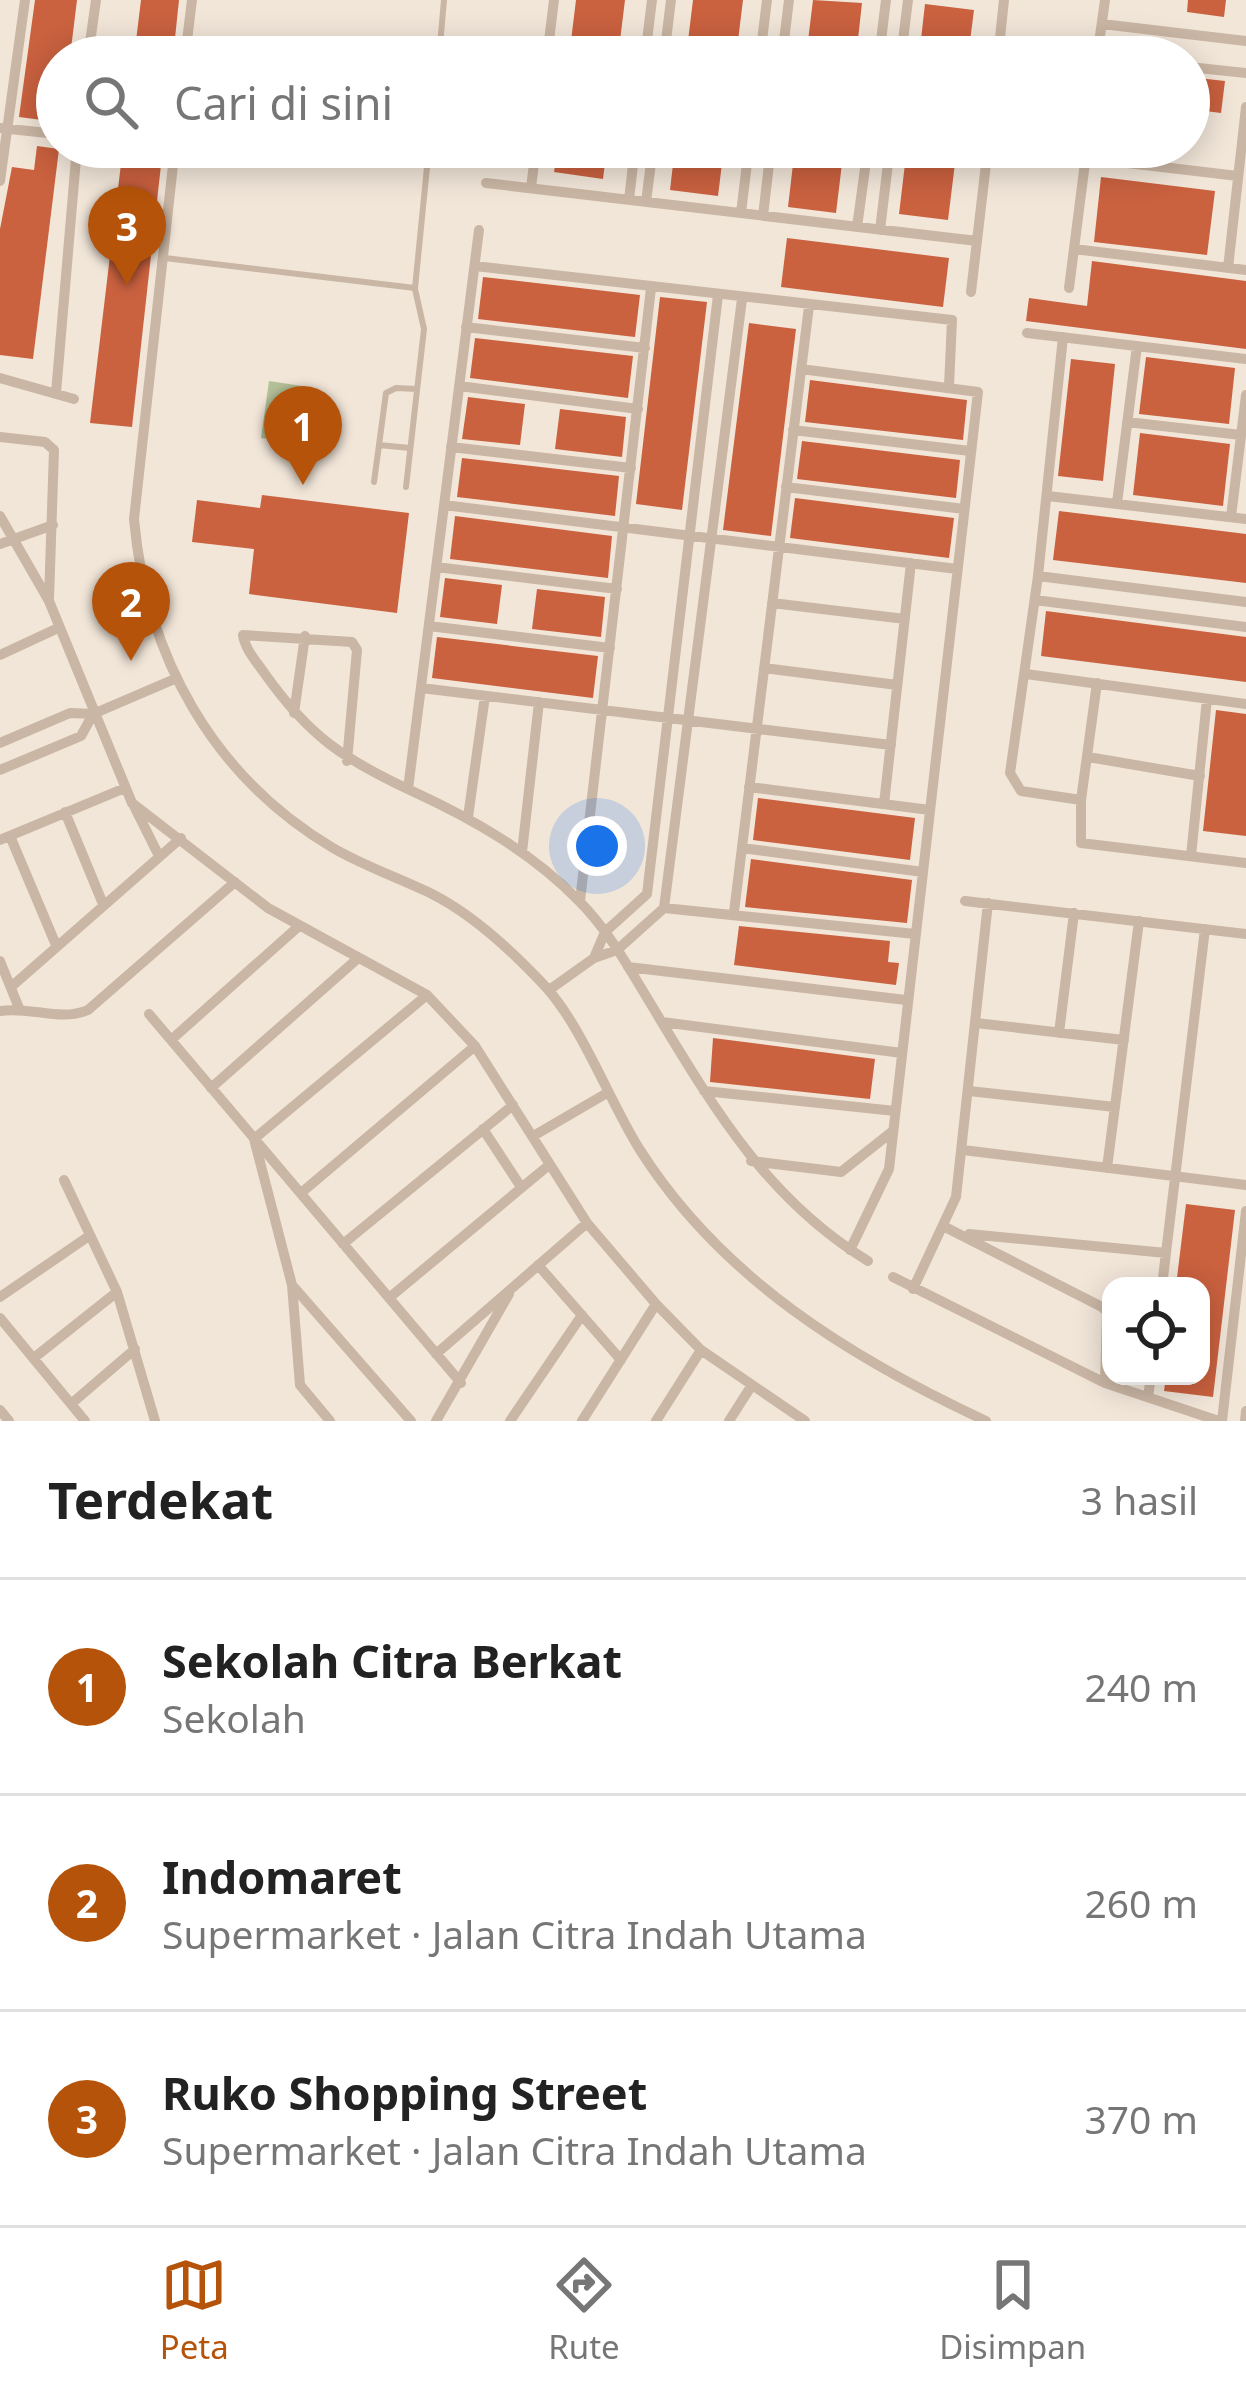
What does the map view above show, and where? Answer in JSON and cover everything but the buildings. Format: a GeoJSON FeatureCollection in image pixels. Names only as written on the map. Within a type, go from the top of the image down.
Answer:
{"type":"FeatureCollection","features":[{"type":"Feature","properties":{"kind":"street"},"geometry":{"type":"LineString","coordinates":[[0,181],[25,0]]}},
{"type":"Feature","properties":{"kind":"street"},"geometry":{"type":"LineString","coordinates":[[91,36],[96,0]]}},
{"type":"Feature","properties":{"kind":"street"},"geometry":{"type":"LineString","coordinates":[[188,36],[192,0]]}},
{"type":"Feature","properties":{"kind":"street"},"geometry":{"type":"LineString","coordinates":[[550,36],[554,0]]}},
{"type":"Feature","properties":{"kind":"street"},"geometry":{"type":"LineString","coordinates":[[648,36],[652,0]]}},
{"type":"Feature","properties":{"kind":"street"},"geometry":{"type":"LineString","coordinates":[[667,36],[671,0]]}},
{"type":"Feature","properties":{"kind":"street"},"geometry":{"type":"LineString","coordinates":[[762,36],[766,0]]}},
{"type":"Feature","properties":{"kind":"street"},"geometry":{"type":"LineString","coordinates":[[784,36],[788,0]]}},
{"type":"Feature","properties":{"kind":"street"},"geometry":{"type":"LineString","coordinates":[[882,36],[886,0]]}},
{"type":"Feature","properties":{"kind":"street"},"geometry":{"type":"LineString","coordinates":[[904,36],[908,0]]}},
{"type":"Feature","properties":{"kind":"street"},"geometry":{"type":"LineString","coordinates":[[1000,36],[1004,0]]}},
{"type":"Feature","properties":{"kind":"street"},"geometry":{"type":"LineString","coordinates":[[1100,36],[1105,0]]}},
{"type":"Feature","properties":{"kind":"street"},"geometry":{"type":"LineString","coordinates":[[1102,24],[1246,40]]}},
{"type":"Feature","properties":{"kind":"street"},"geometry":{"type":"LineString","coordinates":[[1210,70],[1246,74]]}},
{"type":"Feature","properties":{"kind":"street"},"geometry":{"type":"LineString","coordinates":[[1228,268],[1246,107]]}},
{"type":"Feature","properties":{"kind":"street"},"geometry":{"type":"LineString","coordinates":[[4,129],[36,132]]}},
{"type":"Feature","properties":{"kind":"street"},"geometry":{"type":"LineString","coordinates":[[56,393],[75,168]]}},
{"type":"Feature","properties":{"kind":"street"},"geometry":{"type":"LineString","coordinates":[[173,168],[134,519],[139,578],[177,679],[202,728],[222,754],[290,819],[335,849],[436,896],[476,922],[549,990],[677,1204],[755,1284],[851,1350],[986,1421]]}},
{"type":"Feature","properties":{"kind":"street"},"geometry":{"type":"LineString","coordinates":[[531,188],[533,168]]}},
{"type":"Feature","properties":{"kind":"street"},"geometry":{"type":"LineString","coordinates":[[629,200],[633,168]]}},
{"type":"Feature","properties":{"kind":"street"},"geometry":{"type":"LineString","coordinates":[[646,202],[650,168]]}},
{"type":"Feature","properties":{"kind":"street"},"geometry":{"type":"LineString","coordinates":[[741,213],[746,168]]}},
{"type":"Feature","properties":{"kind":"street"},"geometry":{"type":"LineString","coordinates":[[763,216],[769,168]]}},
{"type":"Feature","properties":{"kind":"street"},"geometry":{"type":"LineString","coordinates":[[857,227],[865,168]]}},
{"type":"Feature","properties":{"kind":"street"},"geometry":{"type":"LineString","coordinates":[[880,230],[887,168]]}},
{"type":"Feature","properties":{"kind":"street"},"geometry":{"type":"LineString","coordinates":[[971,292],[986,168]]}},
{"type":"Feature","properties":{"kind":"street"},"geometry":{"type":"LineString","coordinates":[[1070,288],[1084,168]]}},
{"type":"Feature","properties":{"kind":"street"},"geometry":{"type":"LineString","coordinates":[[1187,168],[1238,176]]}},
{"type":"Feature","properties":{"kind":"street"},"geometry":{"type":"LineString","coordinates":[[486,182],[977,241]]}},
{"type":"Feature","properties":{"kind":"street"},"geometry":{"type":"LineString","coordinates":[[408,789],[479,230]]}},
{"type":"Feature","properties":{"kind":"street"},"geometry":{"type":"LineString","coordinates":[[1074,249],[1246,270]]}},
{"type":"Feature","properties":{"kind":"street"},"geometry":{"type":"LineString","coordinates":[[475,266],[952,320],[949,386]]}},
{"type":"Feature","properties":{"kind":"street"},"geometry":{"type":"LineString","coordinates":[[580,901],[651,288]]}},
{"type":"Feature","properties":{"kind":"street"},"geometry":{"type":"LineString","coordinates":[[594,958],[605,932],[647,894],[718,295]]}},
{"type":"Feature","properties":{"kind":"street"},"geometry":{"type":"LineString","coordinates":[[549,990],[594,958],[617,950],[664,908],[742,299]]}},
{"type":"Feature","properties":{"kind":"street"},"geometry":{"type":"LineString","coordinates":[[734,912],[809,306]]}},
{"type":"Feature","properties":{"kind":"street"},"geometry":{"type":"LineString","coordinates":[[466,327],[645,349]]}},
{"type":"Feature","properties":{"kind":"street"},"geometry":{"type":"LineString","coordinates":[[1027,333],[1246,359]]}},
{"type":"Feature","properties":{"kind":"street"},"geometry":{"type":"LineString","coordinates":[[1063,337],[1012,782],[1021,790],[1081,800]]}},
{"type":"Feature","properties":{"kind":"street"},"geometry":{"type":"LineString","coordinates":[[1117,503],[1137,346]]}},
{"type":"Feature","properties":{"kind":"street"},"geometry":{"type":"LineString","coordinates":[[801,369],[977,389],[889,1169],[850,1250]]}},
{"type":"Feature","properties":{"kind":"street"},"geometry":{"type":"LineString","coordinates":[[0,378],[74,399]]}},
{"type":"Feature","properties":{"kind":"street"},"geometry":{"type":"LineString","coordinates":[[459,386],[638,409]]}},
{"type":"Feature","properties":{"kind":"street"},"geometry":{"type":"LineString","coordinates":[[1231,517],[1246,395]]}},
{"type":"Feature","properties":{"kind":"street"},"geometry":{"type":"LineString","coordinates":[[1127,422],[1241,435]]}},
{"type":"Feature","properties":{"kind":"street"},"geometry":{"type":"LineString","coordinates":[[794,430],[970,451]]}},
{"type":"Feature","properties":{"kind":"street"},"geometry":{"type":"LineString","coordinates":[[0,436],[45,442],[54,450],[49,601]]}},
{"type":"Feature","properties":{"kind":"street"},"geometry":{"type":"LineString","coordinates":[[451,447],[631,469]]}},
{"type":"Feature","properties":{"kind":"street"},"geometry":{"type":"LineString","coordinates":[[786,487],[964,509]]}},
{"type":"Feature","properties":{"kind":"street"},"geometry":{"type":"LineString","coordinates":[[1048,496],[1246,518]]}},
{"type":"Feature","properties":{"kind":"street"},"geometry":{"type":"LineString","coordinates":[[444,505],[957,569]]}},
{"type":"Feature","properties":{"kind":"street"},"geometry":{"type":"LineString","coordinates":[[0,516],[17,538],[49,601],[56,629],[159,856]]}},
{"type":"Feature","properties":{"kind":"street"},"geometry":{"type":"LineString","coordinates":[[0,544],[53,525]]}},
{"type":"Feature","properties":{"kind":"street"},"geometry":{"type":"LineString","coordinates":[[884,805],[911,563]]}},
{"type":"Feature","properties":{"kind":"street"},"geometry":{"type":"LineString","coordinates":[[436,566],[617,589]]}},
{"type":"Feature","properties":{"kind":"street"},"geometry":{"type":"LineString","coordinates":[[1038,576],[1246,602]]}},
{"type":"Feature","properties":{"kind":"street"},"geometry":{"type":"LineString","coordinates":[[1035,600],[1246,627]]}},
{"type":"Feature","properties":{"kind":"street"},"geometry":{"type":"LineString","coordinates":[[772,603],[905,619]]}},
{"type":"Feature","properties":{"kind":"street"},"geometry":{"type":"LineString","coordinates":[[429,626],[610,648]]}},
{"type":"Feature","properties":{"kind":"street"},"geometry":{"type":"LineString","coordinates":[[0,655],[56,629]]}},
{"type":"Feature","properties":{"kind":"street"},"geometry":{"type":"LineString","coordinates":[[347,761],[357,650],[350,640],[249,633],[242,640],[294,713],[347,761],[468,817],[522,851],[580,901],[617,950],[752,1161],[782,1196],[868,1261]]}},
{"type":"Feature","properties":{"kind":"street"},"geometry":{"type":"LineString","coordinates":[[294,713],[305,636]]}},
{"type":"Feature","properties":{"kind":"street"},"geometry":{"type":"LineString","coordinates":[[764,668],[898,685]]}},
{"type":"Feature","properties":{"kind":"street"},"geometry":{"type":"LineString","coordinates":[[1026,674],[1246,704]]}},
{"type":"Feature","properties":{"kind":"street"},"geometry":{"type":"LineString","coordinates":[[0,743],[70,713],[93,714],[177,679]]}},
{"type":"Feature","properties":{"kind":"street"},"geometry":{"type":"LineString","coordinates":[[1096,683],[1078,837],[1087,846],[1246,863]]}},
{"type":"Feature","properties":{"kind":"street"},"geometry":{"type":"LineString","coordinates":[[421,688],[891,745]]}},
{"type":"Feature","properties":{"kind":"street"},"geometry":{"type":"LineString","coordinates":[[468,817],[485,696]]}},
{"type":"Feature","properties":{"kind":"street"},"geometry":{"type":"LineString","coordinates":[[1192,856],[1207,700]]}},
{"type":"Feature","properties":{"kind":"street"},"geometry":{"type":"LineString","coordinates":[[522,851],[539,702]]}},
{"type":"Feature","properties":{"kind":"street"},"geometry":{"type":"LineString","coordinates":[[0,770],[81,736],[93,714]]}},
{"type":"Feature","properties":{"kind":"street"},"geometry":{"type":"LineString","coordinates":[[1088,758],[1200,776]]}},
{"type":"Feature","properties":{"kind":"street"},"geometry":{"type":"LineString","coordinates":[[56,945],[5,838],[125,788]]}},
{"type":"Feature","properties":{"kind":"street"},"geometry":{"type":"LineString","coordinates":[[749,788],[930,810]]}},
{"type":"Feature","properties":{"kind":"street"},"geometry":{"type":"LineString","coordinates":[[132,803],[299,926],[428,995],[475,1046],[587,1223],[656,1304],[701,1350],[802,1420]]}},
{"type":"Feature","properties":{"kind":"street"},"geometry":{"type":"LineString","coordinates":[[65,812],[104,904]]}},
{"type":"Feature","properties":{"kind":"street"},"geometry":{"type":"LineString","coordinates":[[11,987],[181,838]]}},
{"type":"Feature","properties":{"kind":"street"},"geometry":{"type":"LineString","coordinates":[[742,848],[922,872]]}},
{"type":"Feature","properties":{"kind":"street"},"geometry":{"type":"LineString","coordinates":[[0,1011],[19,1008],[69,1016],[88,1010],[235,882]]}},
{"type":"Feature","properties":{"kind":"street"},"geometry":{"type":"LineString","coordinates":[[965,902],[1246,934]]}},
{"type":"Feature","properties":{"kind":"street"},"geometry":{"type":"LineString","coordinates":[[913,1289],[945,1227],[963,1150],[988,903]]}},
{"type":"Feature","properties":{"kind":"street"},"geometry":{"type":"LineString","coordinates":[[664,908],[916,934]]}},
{"type":"Feature","properties":{"kind":"street"},"geometry":{"type":"LineString","coordinates":[[1059,1033],[1074,913]]}},
{"type":"Feature","properties":{"kind":"street"},"geometry":{"type":"LineString","coordinates":[[1107,1168],[1139,921]]}},
{"type":"Feature","properties":{"kind":"street"},"geometry":{"type":"LineString","coordinates":[[171,1040],[299,926]]}},
{"type":"Feature","properties":{"kind":"street"},"geometry":{"type":"LineString","coordinates":[[1163,1277],[1205,929]]}},
{"type":"Feature","properties":{"kind":"street"},"geometry":{"type":"LineString","coordinates":[[211,1088],[356,960]]}},
{"type":"Feature","properties":{"kind":"street"},"geometry":{"type":"LineString","coordinates":[[0,961],[19,1008]]}},
{"type":"Feature","properties":{"kind":"street"},"geometry":{"type":"LineString","coordinates":[[628,967],[906,1000]]}},
{"type":"Feature","properties":{"kind":"street"},"geometry":{"type":"LineString","coordinates":[[254,1138],[428,995]]}},
{"type":"Feature","properties":{"kind":"street"},"geometry":{"type":"LineString","coordinates":[[149,1014],[461,1382]]}},
{"type":"Feature","properties":{"kind":"street"},"geometry":{"type":"LineString","coordinates":[[662,1022],[902,1053]]}},
{"type":"Feature","properties":{"kind":"street"},"geometry":{"type":"LineString","coordinates":[[976,1023],[1124,1040]]}},
{"type":"Feature","properties":{"kind":"street"},"geometry":{"type":"LineString","coordinates":[[301,1193],[475,1046]]}},
{"type":"Feature","properties":{"kind":"street"},"geometry":{"type":"LineString","coordinates":[[704,1091],[896,1112]]}},
{"type":"Feature","properties":{"kind":"street"},"geometry":{"type":"LineString","coordinates":[[969,1091],[1115,1107]]}},
{"type":"Feature","properties":{"kind":"street"},"geometry":{"type":"LineString","coordinates":[[535,1136],[607,1093]]}},
{"type":"Feature","properties":{"kind":"street"},"geometry":{"type":"LineString","coordinates":[[344,1244],[513,1105]]}},
{"type":"Feature","properties":{"kind":"street"},"geometry":{"type":"LineString","coordinates":[[483,1129],[521,1187]]}},
{"type":"Feature","properties":{"kind":"street"},"geometry":{"type":"LineString","coordinates":[[752,1161],[841,1172],[893,1131]]}},
{"type":"Feature","properties":{"kind":"street"},"geometry":{"type":"LineString","coordinates":[[254,1138],[292,1285],[300,1385],[330,1421]]}},
{"type":"Feature","properties":{"kind":"street"},"geometry":{"type":"LineString","coordinates":[[963,1150],[1246,1185]]}},
{"type":"Feature","properties":{"kind":"street"},"geometry":{"type":"LineString","coordinates":[[389,1298],[549,1165]]}},
{"type":"Feature","properties":{"kind":"street"},"geometry":{"type":"LineString","coordinates":[[64,1180],[116,1292],[155,1421]]}},
{"type":"Feature","properties":{"kind":"street"},"geometry":{"type":"LineString","coordinates":[[1111,1385],[1220,1421],[1246,1210]]}},
{"type":"Feature","properties":{"kind":"street"},"geometry":{"type":"LineString","coordinates":[[436,1354],[587,1223]]}},
{"type":"Feature","properties":{"kind":"street"},"geometry":{"type":"LineString","coordinates":[[945,1227],[1102,1309]]}},
{"type":"Feature","properties":{"kind":"street"},"geometry":{"type":"LineString","coordinates":[[959,1233],[1166,1253]]}},
{"type":"Feature","properties":{"kind":"street"},"geometry":{"type":"LineString","coordinates":[[0,1297],[89,1236]]}},
{"type":"Feature","properties":{"kind":"street"},"geometry":{"type":"LineString","coordinates":[[538,1265],[621,1360]]}},
{"type":"Feature","properties":{"kind":"street"},"geometry":{"type":"LineString","coordinates":[[893,1277],[1102,1382]]}},
{"type":"Feature","properties":{"kind":"street"},"geometry":{"type":"LineString","coordinates":[[292,1285],[411,1421]]}},
{"type":"Feature","properties":{"kind":"street"},"geometry":{"type":"LineString","coordinates":[[436,1421],[512,1288]]}},
{"type":"Feature","properties":{"kind":"street"},"geometry":{"type":"LineString","coordinates":[[35,1357],[116,1292]]}},
{"type":"Feature","properties":{"kind":"street"},"geometry":{"type":"LineString","coordinates":[[582,1421],[656,1304]]}},
{"type":"Feature","properties":{"kind":"street"},"geometry":{"type":"LineString","coordinates":[[510,1421],[581,1315]]}},
{"type":"Feature","properties":{"kind":"street"},"geometry":{"type":"LineString","coordinates":[[0,1318],[85,1421]]}},
{"type":"Feature","properties":{"kind":"street"},"geometry":{"type":"LineString","coordinates":[[71,1404],[135,1349]]}},
{"type":"Feature","properties":{"kind":"street"},"geometry":{"type":"LineString","coordinates":[[656,1421],[701,1350]]}},
{"type":"Feature","properties":{"kind":"street"},"geometry":{"type":"LineString","coordinates":[[1148,1397],[1150,1385]]}},
{"type":"Feature","properties":{"kind":"street"},"geometry":{"type":"LineString","coordinates":[[729,1421],[750,1388]]}},
{"type":"Feature","properties":{"kind":"street"},"geometry":{"type":"LineString","coordinates":[[0,1410],[9,1421]]}},
{"type":"Feature","properties":{"kind":"street"},"geometry":{"type":"LineString","coordinates":[[1245,1421],[1246,1411]]}},
{"type":"Feature","properties":{"kind":"lane"},"geometry":{"type":"LineString","coordinates":[[441,36],[444,0]]}},
{"type":"Feature","properties":{"kind":"lane"},"geometry":{"type":"LineString","coordinates":[[406,488],[424,329],[415,288],[427,168]]}},
{"type":"Feature","properties":{"kind":"lane"},"geometry":{"type":"LineString","coordinates":[[162,257],[415,288]]}},
{"type":"Feature","properties":{"kind":"lane"},"geometry":{"type":"LineString","coordinates":[[374,482],[386,393],[396,388],[417,389]]}},
{"type":"Feature","properties":{"kind":"lane"},"geometry":{"type":"LineString","coordinates":[[379,445],[410,448]]}},
{"type":"Feature","properties":{"kind":"green space"},"geometry":{"type":"Polygon","coordinates":[[[269,381],[302,386],[295,443],[261,438],[269,381]]]}},
{"type":"Feature","properties":{"kind":"place","name":"Ruko Shopping Street"},"geometry":{"type":"Point","coordinates":[127,285]}},
{"type":"Feature","properties":{"kind":"place","name":"Sekolah Citra Berkat"},"geometry":{"type":"Point","coordinates":[303,485]}},
{"type":"Feature","properties":{"kind":"place","name":"Indomaret"},"geometry":{"type":"Point","coordinates":[131,661]}}]}
